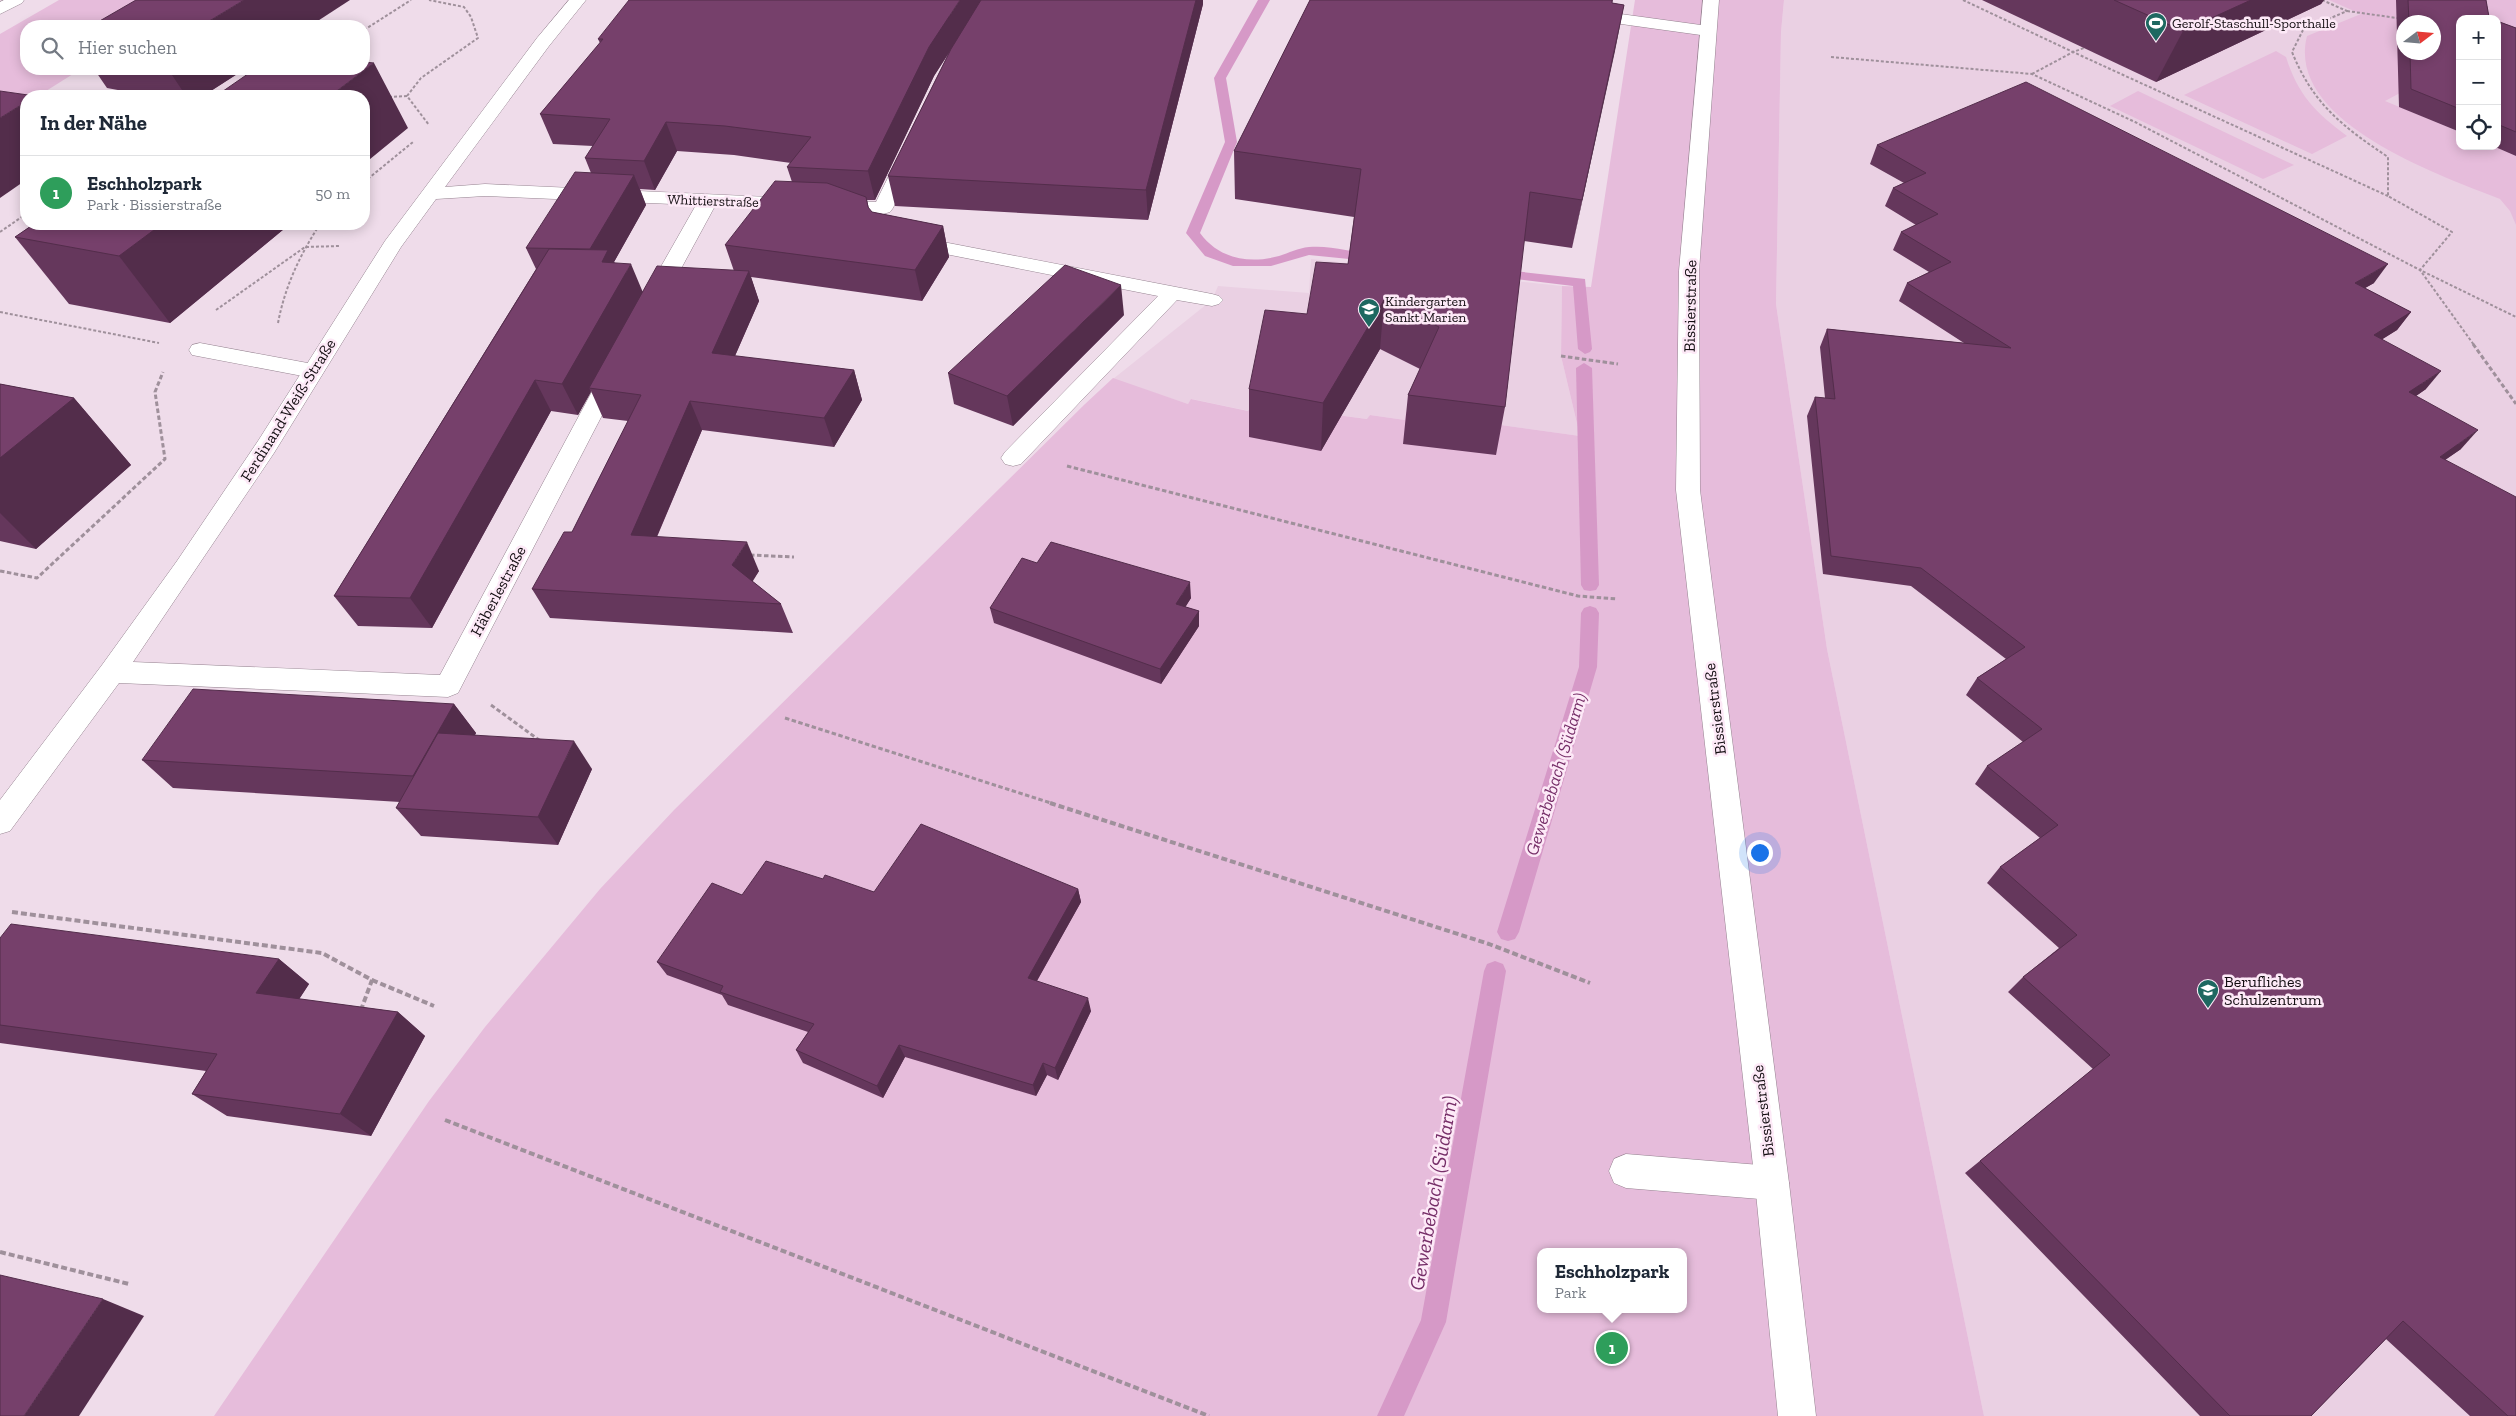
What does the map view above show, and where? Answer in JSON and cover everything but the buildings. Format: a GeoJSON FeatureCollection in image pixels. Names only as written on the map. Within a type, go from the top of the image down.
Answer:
{"type":"FeatureCollection","features":[{"type":"Feature","properties":{"kind":"main road"},"geometry":{"type":"LineString","coordinates":[[0,9],[16,0]]}},
{"type":"Feature","properties":{"kind":"main road","name":"Ferdinand-Weiß-Straße"},"geometry":{"type":"LineString","coordinates":[[0,822],[112,672],[260,456],[392,245],[542,42],[578,0]]}},
{"type":"Feature","properties":{"kind":"main road","name":"Bissierstraße"},"geometry":{"type":"LineString","coordinates":[[1711,0],[1689,271],[1688,490],[1772,1182],[1797,1416]]}},
{"type":"Feature","properties":{"kind":"main road"},"geometry":{"type":"LineString","coordinates":[[1566,11],[1708,31]]}},
{"type":"Feature","properties":{"kind":"main road"},"geometry":{"type":"LineString","coordinates":[[889,225],[916,138]]}},
{"type":"Feature","properties":{"kind":"main road","name":"Whittierstraße"},"geometry":{"type":"LineString","coordinates":[[428,194],[486,190],[708,201],[889,225],[1171,294],[1212,300]]}},
{"type":"Feature","properties":{"kind":"main road"},"geometry":{"type":"LineString","coordinates":[[644,318],[708,201]]}},
{"type":"Feature","properties":{"kind":"main road"},"geometry":{"type":"LineString","coordinates":[[1014,458],[1171,294]]}},
{"type":"Feature","properties":{"kind":"main road"},"geometry":{"type":"LineString","coordinates":[[200,350],[313,371]]}},
{"type":"Feature","properties":{"kind":"main road","name":"Häberlestraße"},"geometry":{"type":"LineString","coordinates":[[448,686],[625,351]]}},
{"type":"Feature","properties":{"kind":"main road"},"geometry":{"type":"LineString","coordinates":[[112,672],[448,686]]}},
{"type":"Feature","properties":{"kind":"main road"},"geometry":{"type":"LineString","coordinates":[[1626,1171],[1772,1182]]}},
{"type":"Feature","properties":{"kind":"path"},"geometry":{"type":"LineString","coordinates":[[370,26],[411,0]]}},
{"type":"Feature","properties":{"kind":"path"},"geometry":{"type":"LineString","coordinates":[[381,97],[407,96],[421,78],[478,38],[470,11],[464,4],[428,0]]}},
{"type":"Feature","properties":{"kind":"path"},"geometry":{"type":"LineString","coordinates":[[1964,0],[2388,196],[2452,232],[2420,270]]}},
{"type":"Feature","properties":{"kind":"path"},"geometry":{"type":"LineString","coordinates":[[2322,0],[2347,11],[2396,18]]}},
{"type":"Feature","properties":{"kind":"path"},"geometry":{"type":"LineString","coordinates":[[2347,11],[2303,30],[2292,52],[2301,77],[2320,106],[2354,134],[2388,157],[2388,196]]}},
{"type":"Feature","properties":{"kind":"path"},"geometry":{"type":"LineString","coordinates":[[2032,74],[2084,48]]}},
{"type":"Feature","properties":{"kind":"path"},"geometry":{"type":"LineString","coordinates":[[1831,57],[2032,74],[2135,122],[2420,270],[2516,317]]}},
{"type":"Feature","properties":{"kind":"path"},"geometry":{"type":"LineString","coordinates":[[407,96],[431,128]]}},
{"type":"Feature","properties":{"kind":"path"},"geometry":{"type":"LineString","coordinates":[[370,177],[416,140]]}},
{"type":"Feature","properties":{"kind":"path"},"geometry":{"type":"LineString","coordinates":[[0,232],[20,218]]}},
{"type":"Feature","properties":{"kind":"path"},"geometry":{"type":"LineString","coordinates":[[273,363],[282,299],[305,247],[316,230]]}},
{"type":"Feature","properties":{"kind":"path"},"geometry":{"type":"LineString","coordinates":[[211,314],[305,247]]}},
{"type":"Feature","properties":{"kind":"path"},"geometry":{"type":"LineString","coordinates":[[2420,270],[2516,404]]}},
{"type":"Feature","properties":{"kind":"path"},"geometry":{"type":"LineString","coordinates":[[0,312],[164,344]]}},
{"type":"Feature","properties":{"kind":"path"},"geometry":{"type":"LineString","coordinates":[[1561,356],[1618,364]]}},
{"type":"Feature","properties":{"kind":"path"},"geometry":{"type":"LineString","coordinates":[[0,571],[37,578],[165,459],[155,392],[166,364]]}},
{"type":"Feature","properties":{"kind":"path"},"geometry":{"type":"LineString","coordinates":[[1061,464],[1578,596],[1618,599]]}},
{"type":"Feature","properties":{"kind":"path"},"geometry":{"type":"LineString","coordinates":[[745,555],[794,557]]}},
{"type":"Feature","properties":{"kind":"path"},"geometry":{"type":"LineString","coordinates":[[448,686],[481,698],[541,742]]}},
{"type":"Feature","properties":{"kind":"path"},"geometry":{"type":"LineString","coordinates":[[785,718],[1489,944],[1590,983]]}},
{"type":"Feature","properties":{"kind":"path"},"geometry":{"type":"LineString","coordinates":[[12,912],[322,953],[372,980],[434,1006]]}},
{"type":"Feature","properties":{"kind":"path"},"geometry":{"type":"LineString","coordinates":[[358,1018],[372,980]]}},
{"type":"Feature","properties":{"kind":"path"},"geometry":{"type":"LineString","coordinates":[[445,1120],[1209,1416]]}},
{"type":"Feature","properties":{"kind":"path"},"geometry":{"type":"LineString","coordinates":[[0,1252],[129,1284]]}},
{"type":"Feature","properties":{"kind":"shaded area"},"geometry":{"type":"Polygon","coordinates":[[[59,0],[187,0],[156,20],[24,20],[59,0]]]}},
{"type":"Feature","properties":{"kind":"shaded area"},"geometry":{"type":"Polygon","coordinates":[[[1635,0],[1784,0],[1781,32],[1776,304],[1827,649],[1984,1416],[214,1416],[429,1101],[485,1027],[600,889],[674,810],[1113,378],[1188,404],[1191,399],[1248,411],[1253,404],[1367,419],[1370,415],[1405,420],[1406,412],[1580,436],[1561,356],[1562,286],[1591,287],[1635,0]]]}},
{"type":"Feature","properties":{"kind":"shaded area","name":"Berufliches Schulzentrum"},"geometry":{"type":"Polygon","coordinates":[[[1784,0],[2516,0],[2516,1416],[1984,1416],[1827,649],[1776,304],[1781,32],[1784,0]]]}},
{"type":"Feature","properties":{"kind":"shaded area"},"geometry":{"type":"Polygon","coordinates":[[[2329,0],[2516,0],[2516,51],[2501,45],[2501,15],[2456,15],[2456,63],[2385,101],[2456,130],[2456,150],[2501,149],[2516,156],[2516,225],[2510,211],[2500,199],[2407,160],[2373,141],[2343,119],[2319,94],[2307,67],[2307,36],[2361,14],[2329,0]]]}},
{"type":"Feature","properties":{"kind":"shaded area"},"geometry":{"type":"Polygon","coordinates":[[[20,22],[20,75],[71,75],[48,90],[20,90],[20,99],[0,108],[0,34],[20,22]]]}},
{"type":"Feature","properties":{"kind":"shaded area"},"geometry":{"type":"Polygon","coordinates":[[[2276,51],[2286,57],[2296,82],[2309,102],[2347,136],[2312,154],[2184,95],[2276,51]]]}},
{"type":"Feature","properties":{"kind":"shaded area"},"geometry":{"type":"Polygon","coordinates":[[[2138,91],[2294,165],[2263,179],[2110,106],[2138,91]]]}},
{"type":"Feature","properties":{"kind":"shaded area","name":"Kindergarten Sankt Marien"},"geometry":{"type":"Polygon","coordinates":[[[1311,259],[1562,286],[1561,356],[1580,436],[1406,412],[1405,420],[1370,415],[1368,419],[1253,404],[1249,411],[1192,399],[1188,404],[1113,379],[1212,300],[1218,286],[1309,293],[1311,259]]]}},
{"type":"Feature","properties":{"kind":"waterway","name":"Gewerbebach (Südarm)"},"geometry":{"type":"LineString","coordinates":[[1264,0],[1220,78],[1231,142],[1193,233],[1210,253],[1221,259],[1245,264],[1271,262],[1309,251],[1333,252],[1374,259]]}},
{"type":"Feature","properties":{"kind":"waterway","name":"Gewerbebach (Südarm)"},"geometry":{"type":"LineString","coordinates":[[1496,273],[1580,282],[1585,349]]}},
{"type":"Feature","properties":{"kind":"waterway","name":"Gewerbebach (Südarm)"},"geometry":{"type":"LineString","coordinates":[[1584,368],[1590,585]]}},
{"type":"Feature","properties":{"kind":"waterway","name":"Gewerbebach (Südarm)"},"geometry":{"type":"LineString","coordinates":[[1508,932],[1588,667],[1590,613]]}},
{"type":"Feature","properties":{"kind":"waterway","name":"Gewerbebach (Südarm)"},"geometry":{"type":"LineString","coordinates":[[1390,1416],[1433,1322],[1495,971]]}},
{"type":"Feature","properties":{"kind":"place","name":"Gerolf-Staschull-Sporthalle"},"geometry":{"type":"Point","coordinates":[2156,42]}},
{"type":"Feature","properties":{"kind":"place","name":"Kindergarten Sankt Marien"},"geometry":{"type":"Point","coordinates":[1369,328]}},
{"type":"Feature","properties":{"kind":"place","name":"Berufliches Schulzentrum"},"geometry":{"type":"Point","coordinates":[2208,1009]}},
{"type":"Feature","properties":{"kind":"place","name":"Eschholzpark"},"geometry":{"type":"Point","coordinates":[1612,1348]}}]}
